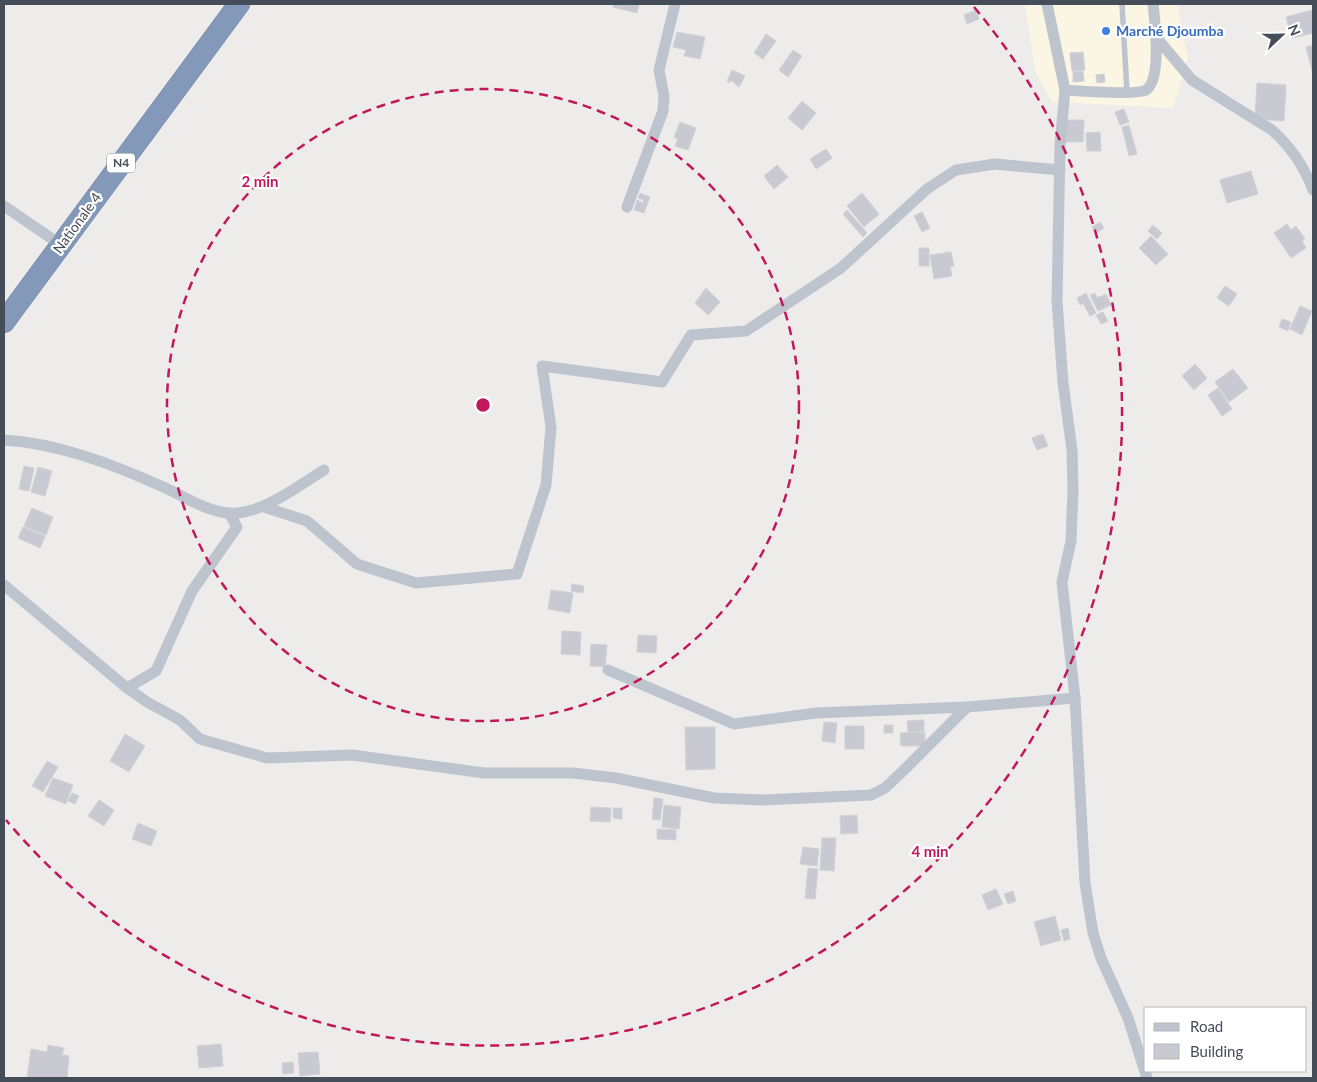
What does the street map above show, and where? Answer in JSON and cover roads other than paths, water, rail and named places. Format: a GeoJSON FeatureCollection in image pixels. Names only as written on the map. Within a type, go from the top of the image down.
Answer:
{"type":"FeatureCollection","features":[{"type":"Feature","properties":{"kind":"highway","name":"Nationale 4"},"geometry":{"type":"LineString","coordinates":[[4,322],[239,4]]}},
{"type":"Feature","properties":{"kind":"street"},"geometry":{"type":"LineString","coordinates":[[627,207],[662,111],[664,96],[659,70],[676,4]]}},
{"type":"Feature","properties":{"kind":"street"},"geometry":{"type":"LineString","coordinates":[[1047,4],[1064,90],[1060,136],[1057,302],[1063,383],[1072,450],[1073,490],[1071,541],[1062,582],[1075,698],[1088,910],[1101,958],[1128,1018],[1144,1069]]}},
{"type":"Feature","properties":{"kind":"street"},"geometry":{"type":"LineString","coordinates":[[1064,90],[1144,91],[1154,80],[1156,37],[1153,4]]}},
{"type":"Feature","properties":{"kind":"street"},"geometry":{"type":"LineString","coordinates":[[1156,37],[1192,80],[1272,130],[1283,140],[1299,160],[1313,190]]}},
{"type":"Feature","properties":{"kind":"street"},"geometry":{"type":"LineString","coordinates":[[264,507],[307,520],[357,564],[416,583],[517,574],[546,485],[551,427],[542,366],[662,382],[691,335],[746,331],[841,268],[927,189],[956,170],[995,164],[1060,170]]}},
{"type":"Feature","properties":{"kind":"street"},"geometry":{"type":"LineString","coordinates":[[4,206],[61,245]]}},
{"type":"Feature","properties":{"kind":"street"},"geometry":{"type":"LineString","coordinates":[[4,440],[29,442],[120,468],[201,505],[229,513],[264,507],[324,470]]}},
{"type":"Feature","properties":{"kind":"street"},"geometry":{"type":"LineString","coordinates":[[127,688],[156,671],[192,592],[237,526],[229,513]]}},
{"type":"Feature","properties":{"kind":"street"},"geometry":{"type":"LineString","coordinates":[[4,585],[127,688],[147,702],[180,720],[200,739],[267,758],[352,756],[484,773],[573,773],[616,778],[714,798],[763,800],[871,794],[885,788],[967,708]]}},
{"type":"Feature","properties":{"kind":"street"},"geometry":{"type":"LineString","coordinates":[[608,670],[645,684],[726,723],[734,724],[816,713],[967,708],[1075,698]]}},
{"type":"Feature","properties":{"kind":"lane"},"geometry":{"type":"LineString","coordinates":[[1122,4],[1128,92]]}},
{"type":"Feature","properties":{"kind":"place","name":"Marché Djoumba"},"geometry":{"type":"Point","coordinates":[1106,31]}}]}
